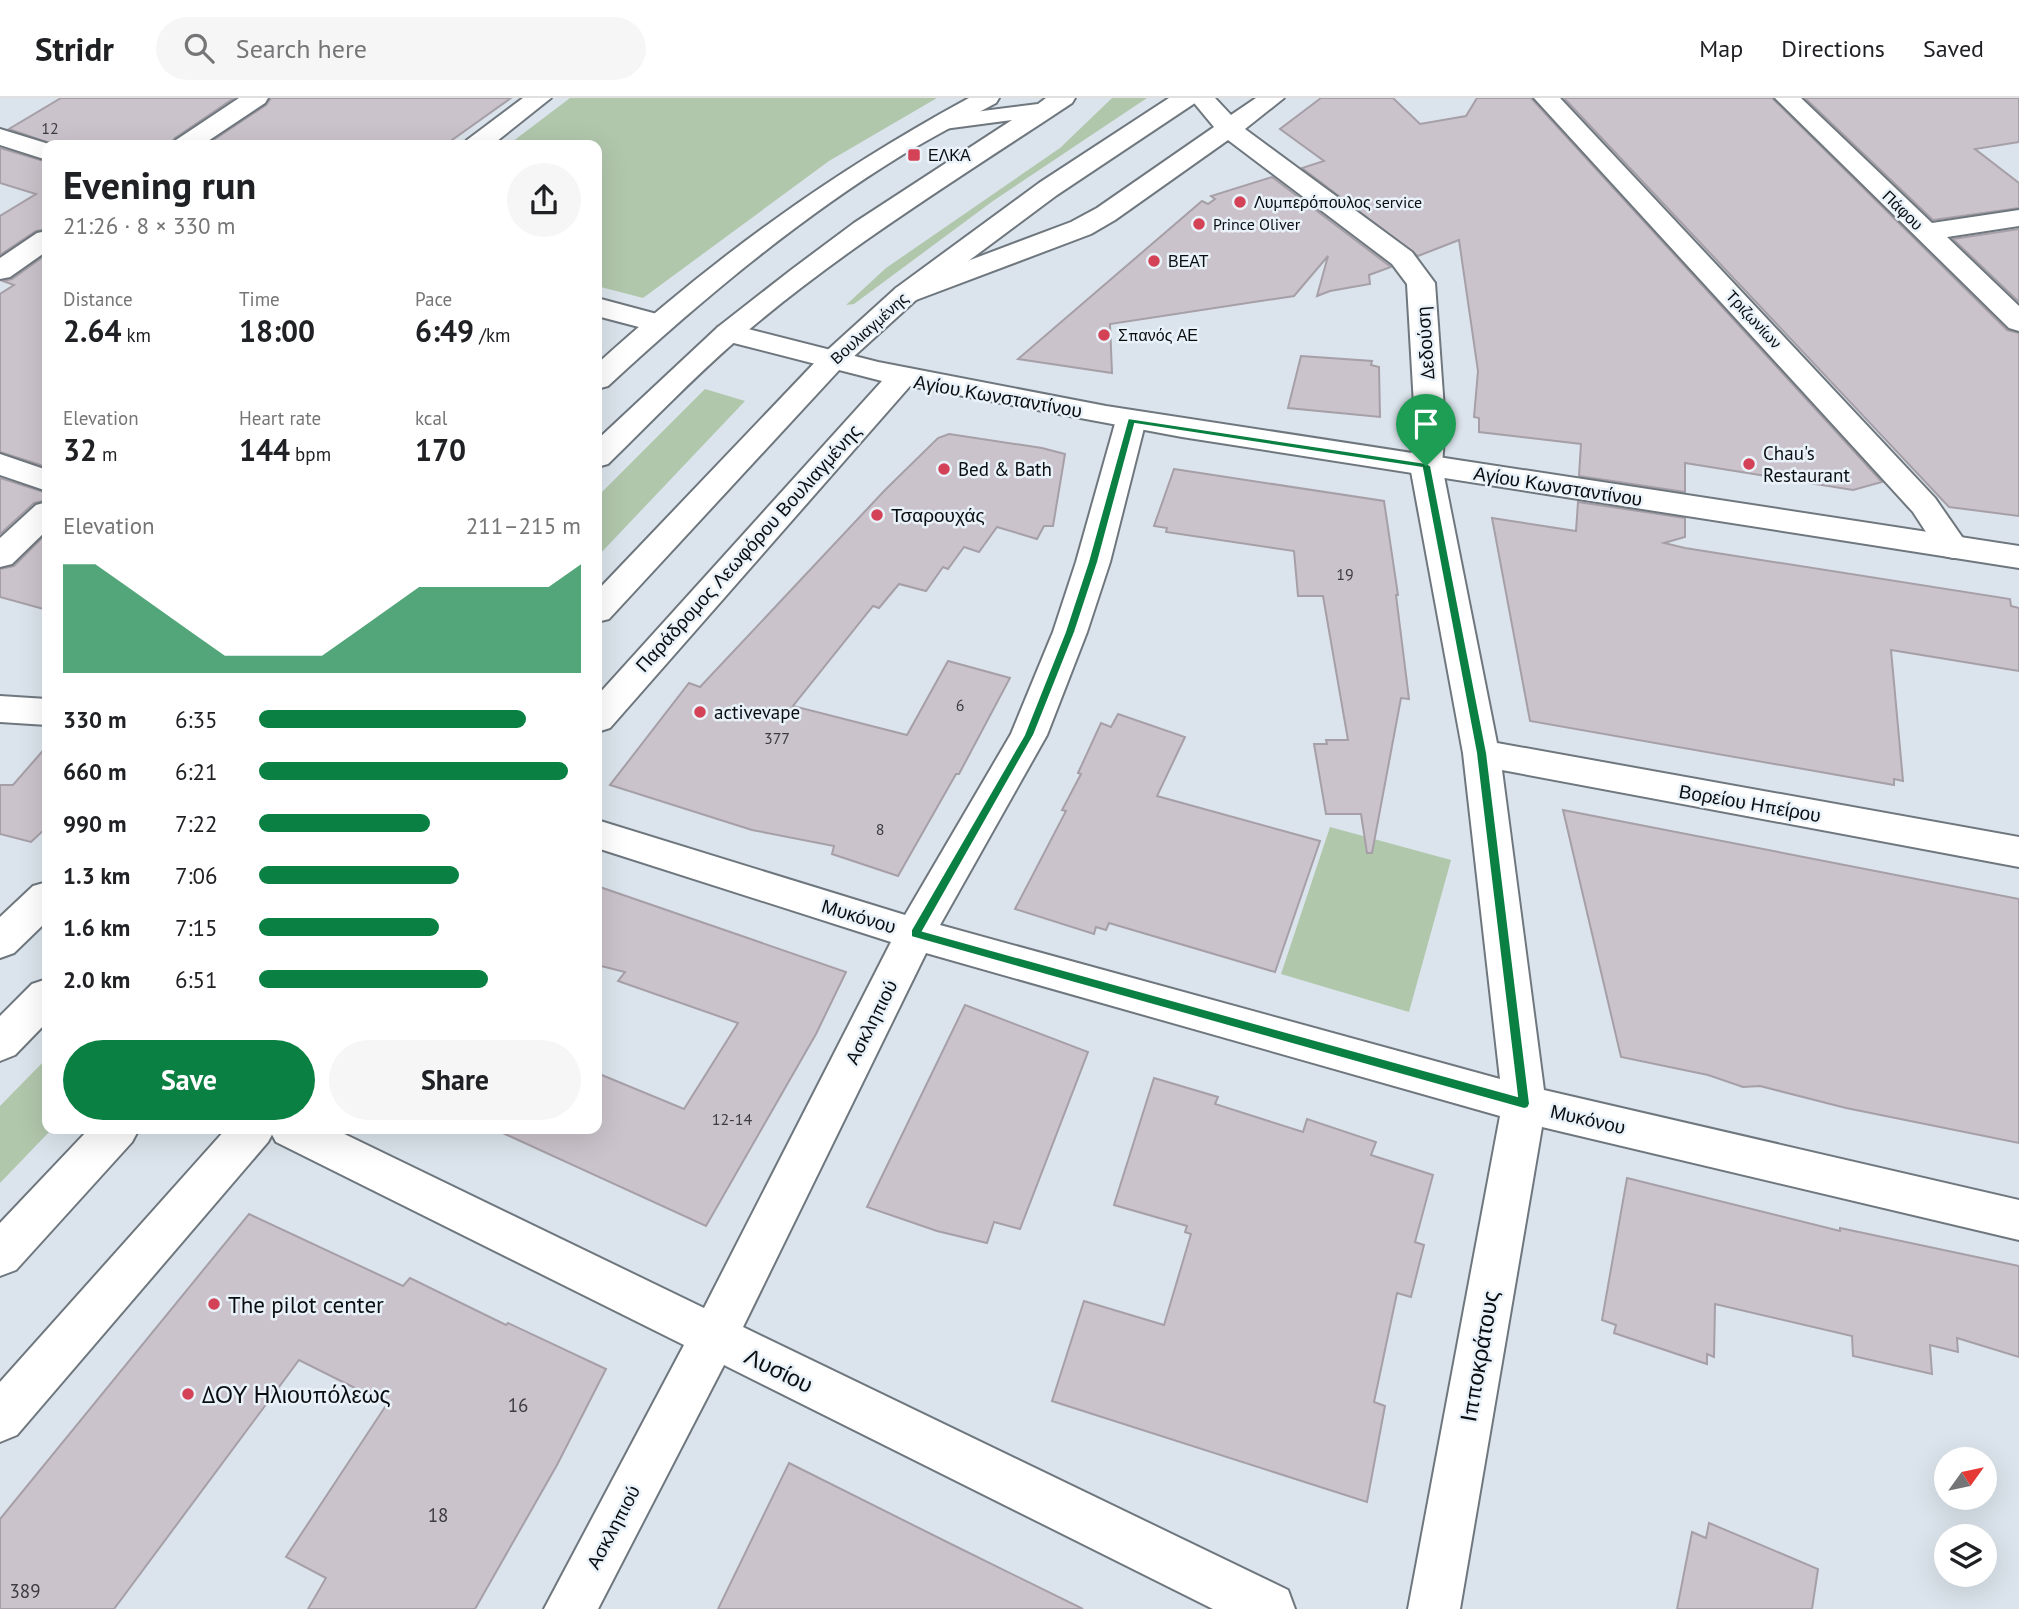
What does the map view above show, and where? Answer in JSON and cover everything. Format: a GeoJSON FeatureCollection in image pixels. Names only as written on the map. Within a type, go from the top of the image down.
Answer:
{"type":"FeatureCollection","features":[{"type":"Feature","properties":{"kind":"street"},"geometry":{"type":"LineString","coordinates":[[193,140],[256,98]]}},
{"type":"Feature","properties":{"kind":"street"},"geometry":{"type":"LineString","coordinates":[[483,140],[539,98]]}},
{"type":"Feature","properties":{"kind":"street"},"geometry":{"type":"LineString","coordinates":[[602,375],[658,323],[804,209],[882,156],[987,98]]}},
{"type":"Feature","properties":{"kind":"street","name":"Βουλιαγμένης"},"geometry":{"type":"LineString","coordinates":[[602,606],[831,362],[906,294],[1048,189],[1186,98]]}},
{"type":"Feature","properties":{"kind":"street","name":"Δεδούση"},"geometry":{"type":"LineString","coordinates":[[1202,98],[1228,128],[1402,258],[1421,283],[1430,423],[1426,466],[1481,753],[1524,1104]]}},
{"type":"Feature","properties":{"kind":"street"},"geometry":{"type":"LineString","coordinates":[[906,294],[1082,228],[1272,98]]}},
{"type":"Feature","properties":{"kind":"street","name":"Τριζωνίων"},"geometry":{"type":"LineString","coordinates":[[1546,98],[1924,505],[1953,547]]}},
{"type":"Feature","properties":{"kind":"street","name":"Πάφου"},"geometry":{"type":"LineString","coordinates":[[1787,98],[2019,322]]}},
{"type":"Feature","properties":{"kind":"street"},"geometry":{"type":"LineString","coordinates":[[944,122],[1053,104]]}},
{"type":"Feature","properties":{"kind":"street"},"geometry":{"type":"LineString","coordinates":[[602,452],[728,333],[864,229],[1053,104]]}},
{"type":"Feature","properties":{"kind":"street"},"geometry":{"type":"LineString","coordinates":[[0,137],[42,150]]}},
{"type":"Feature","properties":{"kind":"street"},"geometry":{"type":"LineString","coordinates":[[1926,232],[2019,218]]}},
{"type":"Feature","properties":{"kind":"street"},"geometry":{"type":"LineString","coordinates":[[0,271],[42,242]]}},
{"type":"Feature","properties":{"kind":"street"},"geometry":{"type":"LineString","coordinates":[[602,308],[658,323]]}},
{"type":"Feature","properties":{"kind":"street","name":"Αγίου Κωνσταντίνου"},"geometry":{"type":"LineString","coordinates":[[728,333],[831,362],[901,378],[1131,420],[2019,557]]}},
{"type":"Feature","properties":{"kind":"street","name":"Παράδρομος Λεωφόρου Βουλιαγμένης"},"geometry":{"type":"LineString","coordinates":[[602,713],[901,378]]}},
{"type":"Feature","properties":{"kind":"street","name":"Ασκληπιού"},"geometry":{"type":"LineString","coordinates":[[570,1609],[713,1338],[915,934],[1029,735],[1070,632],[1093,562],[1131,420]]}},
{"type":"Feature","properties":{"kind":"street"},"geometry":{"type":"LineString","coordinates":[[0,464],[42,479]]}},
{"type":"Feature","properties":{"kind":"street"},"geometry":{"type":"LineString","coordinates":[[0,556],[42,517]]}},
{"type":"Feature","properties":{"kind":"street"},"geometry":{"type":"LineString","coordinates":[[0,709],[42,712]]}},
{"type":"Feature","properties":{"kind":"street","name":"Βορείου Ηπείρου"},"geometry":{"type":"LineString","coordinates":[[1481,753],[2019,852]]}},
{"type":"Feature","properties":{"kind":"street","name":"Μυκόνου"},"geometry":{"type":"LineString","coordinates":[[602,836],[915,934],[1524,1104],[2019,1220]]}},
{"type":"Feature","properties":{"kind":"street"},"geometry":{"type":"LineString","coordinates":[[0,942],[42,902]]}},
{"type":"Feature","properties":{"kind":"street"},"geometry":{"type":"LineString","coordinates":[[0,1043],[42,1001]]}},
{"type":"Feature","properties":{"kind":"street","name":"Ιπποκράτους"},"geometry":{"type":"LineString","coordinates":[[1434,1609],[1524,1104]]}},
{"type":"Feature","properties":{"kind":"street"},"geometry":{"type":"LineString","coordinates":[[0,1255],[112,1134]]}},
{"type":"Feature","properties":{"kind":"street"},"geometry":{"type":"LineString","coordinates":[[0,1418],[249,1134]]}},
{"type":"Feature","properties":{"kind":"street","name":"Λυσίου"},"geometry":{"type":"LineString","coordinates":[[301,1134],[1269,1609]]}},
{"type":"Feature","properties":{"kind":"green space"},"geometry":{"type":"Polygon","coordinates":[[[570,98],[937,98],[829,161],[643,298],[602,287],[602,140],[515,140],[570,98]]]}},
{"type":"Feature","properties":{"kind":"green space"},"geometry":{"type":"Polygon","coordinates":[[[1112,98],[1147,98],[993,201],[854,304],[846,305],[886,268],[1060,148],[1112,98]]]}},
{"type":"Feature","properties":{"kind":"green space"},"geometry":{"type":"Polygon","coordinates":[[[705,389],[745,401],[602,552],[602,492],[705,389]]]}},
{"type":"Feature","properties":{"kind":"green space"},"geometry":{"type":"Polygon","coordinates":[[[1330,827],[1451,860],[1409,1012],[1281,974],[1330,827]]]}},
{"type":"Feature","properties":{"kind":"green space"},"geometry":{"type":"Polygon","coordinates":[[[42,1063],[42,1134],[47,1134],[0,1183],[0,1106],[42,1063]]]}},
{"type":"Feature","properties":{"kind":"building"},"geometry":{"type":"Polygon","coordinates":[[[61,98],[234,98],[173,140],[42,140],[9,129],[61,98]]]}},
{"type":"Feature","properties":{"kind":"building"},"geometry":{"type":"Polygon","coordinates":[[[271,98],[511,98],[452,140],[214,140],[266,105],[271,98]]]}},
{"type":"Feature","properties":{"kind":"building"},"geometry":{"type":"Polygon","coordinates":[[[1321,98],[1393,98],[1420,124],[1466,116],[1477,98],[1531,98],[1882,482],[1853,490],[1685,463],[1685,492],[1579,476],[1581,444],[1479,432],[1479,418],[1474,417],[1478,371],[1459,240],[1418,256],[1302,168],[1324,161],[1280,129],[1321,98]]]}},
{"type":"Feature","properties":{"kind":"building"},"geometry":{"type":"Polygon","coordinates":[[[1564,98],[1772,98],[2007,330],[2019,333],[2019,516],[1949,507],[1564,98]]]}},
{"type":"Feature","properties":{"kind":"building"},"geometry":{"type":"Polygon","coordinates":[[[1805,98],[2019,98],[2019,142],[1975,149],[2019,183],[2019,208],[1933,220],[1805,98]]]}},
{"type":"Feature","properties":{"kind":"building"},"geometry":{"type":"Polygon","coordinates":[[[0,148],[42,161],[42,230],[36,231],[0,255],[0,216],[36,194],[0,183],[0,148]]]}},
{"type":"Feature","properties":{"kind":"building"},"geometry":{"type":"Polygon","coordinates":[[[1272,177],[1391,267],[1369,275],[1370,284],[1317,296],[1328,256],[1294,296],[1110,324],[1112,373],[1018,359],[1202,201],[1208,204],[1215,199],[1211,196],[1272,177]]]}},
{"type":"Feature","properties":{"kind":"building"},"geometry":{"type":"Polygon","coordinates":[[[2019,229],[2019,302],[1953,239],[2019,229]]]}},
{"type":"Feature","properties":{"kind":"building"},"geometry":{"type":"Polygon","coordinates":[[[42,258],[42,465],[0,452],[0,294],[14,285],[3,281],[12,279],[42,258]]]}},
{"type":"Feature","properties":{"kind":"building"},"geometry":{"type":"Polygon","coordinates":[[[1301,356],[1372,361],[1371,365],[1379,367],[1380,417],[1288,408],[1301,356]]]}},
{"type":"Feature","properties":{"kind":"building"},"geometry":{"type":"Polygon","coordinates":[[[949,434],[1065,454],[1053,526],[1044,526],[1037,539],[997,527],[979,552],[964,547],[948,569],[943,567],[926,591],[899,584],[879,608],[873,606],[793,706],[907,735],[948,661],[1010,678],[959,774],[956,774],[898,876],[832,854],[834,846],[752,830],[610,785],[689,683],[700,687],[885,490],[938,438],[949,434]]]}},
{"type":"Feature","properties":{"kind":"building"},"geometry":{"type":"Polygon","coordinates":[[[1174,469],[1384,501],[1398,595],[1409,699],[1401,698],[1372,853],[1367,853],[1361,814],[1326,814],[1314,744],[1327,744],[1326,740],[1348,740],[1323,596],[1298,596],[1294,551],[1166,532],[1167,528],[1154,526],[1174,469]]]}},
{"type":"Feature","properties":{"kind":"building"},"geometry":{"type":"Polygon","coordinates":[[[0,478],[42,491],[42,501],[34,503],[0,534],[0,478]]]}},
{"type":"Feature","properties":{"kind":"building"},"geometry":{"type":"Polygon","coordinates":[[[1578,502],[1685,518],[1685,537],[1664,543],[1685,548],[2010,599],[2011,606],[2019,608],[2019,671],[1891,650],[1903,781],[1894,779],[1894,785],[1530,721],[1492,518],[1576,531],[1578,502]]]}},
{"type":"Feature","properties":{"kind":"building"},"geometry":{"type":"Polygon","coordinates":[[[42,538],[42,609],[0,597],[0,569],[14,566],[42,538]]]}},
{"type":"Feature","properties":{"kind":"building"},"geometry":{"type":"Polygon","coordinates":[[[1118,714],[1185,737],[1157,796],[1320,841],[1275,972],[1109,923],[1106,930],[1096,927],[1094,934],[1015,909],[1066,811],[1062,810],[1081,774],[1078,773],[1101,723],[1111,727],[1118,714]]]}},
{"type":"Feature","properties":{"kind":"building"},"geometry":{"type":"Polygon","coordinates":[[[42,752],[42,832],[31,842],[0,834],[0,785],[13,785],[42,752]]]}},
{"type":"Feature","properties":{"kind":"building"},"geometry":{"type":"Polygon","coordinates":[[[1563,810],[2019,899],[2019,1143],[1846,1108],[1760,1086],[1743,1087],[1708,1075],[1621,1057],[1563,810]]]}},
{"type":"Feature","properties":{"kind":"building"},"geometry":{"type":"Polygon","coordinates":[[[602,888],[846,972],[816,1034],[706,1226],[505,1134],[602,1134],[602,1075],[684,1109],[738,1023],[618,981],[625,972],[602,966],[602,888]]]}},
{"type":"Feature","properties":{"kind":"building"},"geometry":{"type":"Polygon","coordinates":[[[965,1005],[1088,1052],[1020,1229],[994,1222],[987,1243],[937,1231],[867,1207],[965,1005]]]}},
{"type":"Feature","properties":{"kind":"building"},"geometry":{"type":"Polygon","coordinates":[[[1154,1078],[1218,1097],[1215,1104],[1303,1132],[1307,1119],[1376,1142],[1371,1155],[1433,1175],[1415,1242],[1424,1245],[1411,1297],[1397,1293],[1374,1402],[1385,1406],[1367,1502],[1052,1401],[1084,1301],[1164,1325],[1191,1234],[1185,1232],[1187,1226],[1114,1205],[1154,1078]]]}},
{"type":"Feature","properties":{"kind":"building"},"geometry":{"type":"Polygon","coordinates":[[[1627,1178],[1840,1231],[1840,1228],[2019,1266],[2019,1357],[1957,1338],[1958,1352],[1930,1345],[1932,1374],[1853,1356],[1852,1336],[1715,1304],[1714,1357],[1707,1354],[1707,1364],[1614,1333],[1616,1325],[1602,1320],[1627,1178]]]}},
{"type":"Feature","properties":{"kind":"building"},"geometry":{"type":"Polygon","coordinates":[[[249,1214],[403,1286],[410,1278],[506,1325],[508,1323],[606,1369],[557,1465],[475,1609],[308,1609],[326,1578],[286,1557],[387,1404],[299,1360],[114,1609],[0,1609],[0,1519],[249,1214]]]}},
{"type":"Feature","properties":{"kind":"building"},"geometry":{"type":"Polygon","coordinates":[[[789,1463],[951,1544],[1083,1609],[718,1609],[789,1463]]]}},
{"type":"Feature","properties":{"kind":"building"},"geometry":{"type":"Polygon","coordinates":[[[1709,1523],[1818,1569],[1812,1609],[1677,1609],[1692,1532],[1706,1538],[1709,1523]]]}},
{"type":"Feature","properties":{"kind":"place","name":"ΕΛΚΑ"},"geometry":{"type":"Point","coordinates":[914,155]}},
{"type":"Feature","properties":{"kind":"place","name":"Λυμπερόπουλος service"},"geometry":{"type":"Point","coordinates":[1240,202]}},
{"type":"Feature","properties":{"kind":"place","name":"Prince Oliver"},"geometry":{"type":"Point","coordinates":[1199,224]}},
{"type":"Feature","properties":{"kind":"place","name":"ΒΕΑΤ"},"geometry":{"type":"Point","coordinates":[1154,261]}},
{"type":"Feature","properties":{"kind":"place","name":"Σπανός ΑΕ"},"geometry":{"type":"Point","coordinates":[1104,335]}},
{"type":"Feature","properties":{"kind":"place","name":"Chau's Restaurant"},"geometry":{"type":"Point","coordinates":[1749,464]}},
{"type":"Feature","properties":{"kind":"place","name":"Bed & Bath"},"geometry":{"type":"Point","coordinates":[944,469]}},
{"type":"Feature","properties":{"kind":"place","name":"Τσαρουχάς"},"geometry":{"type":"Point","coordinates":[877,515]}},
{"type":"Feature","properties":{"kind":"place","name":"activevape"},"geometry":{"type":"Point","coordinates":[700,712]}},
{"type":"Feature","properties":{"kind":"place","name":"The pilot center"},"geometry":{"type":"Point","coordinates":[214,1304]}},
{"type":"Feature","properties":{"kind":"place","name":"ΔΟΥ Ηλιουπόλεως"},"geometry":{"type":"Point","coordinates":[188,1394]}},
{"type":"Feature","properties":{"kind":"route"},"geometry":{"type":"LineString","coordinates":[[1131,420],[1426,466],[1481,753],[1524,1104],[915,934],[1029,735],[1070,632],[1093,562],[1131,420]]}}]}
